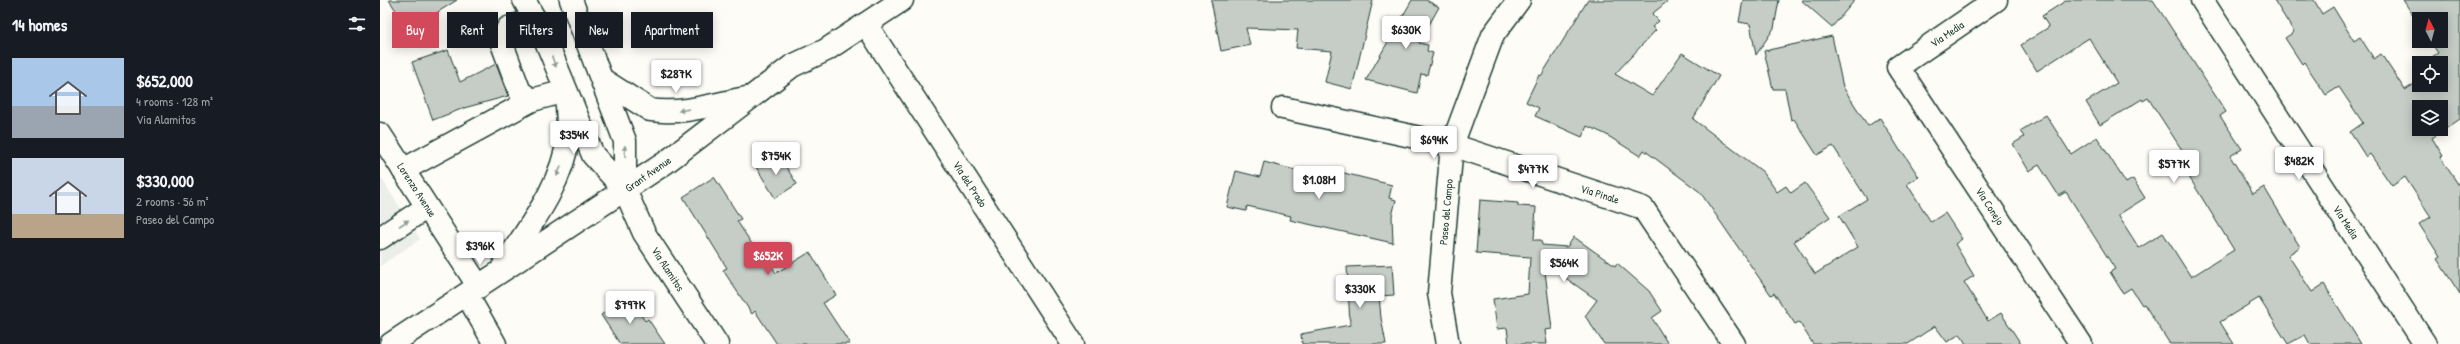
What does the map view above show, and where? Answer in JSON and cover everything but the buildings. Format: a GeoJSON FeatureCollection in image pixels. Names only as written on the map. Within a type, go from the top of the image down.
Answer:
{"type":"FeatureCollection","features":[{"type":"Feature","properties":{"kind":"street"},"geometry":{"type":"LineString","coordinates":[[524,0],[531,12]]}},
{"type":"Feature","properties":{"kind":"street"},"geometry":{"type":"LineString","coordinates":[[571,0],[625,140],[625,190]]}},
{"type":"Feature","properties":{"kind":"street","name":"Grant Avenue"},"geometry":{"type":"LineString","coordinates":[[390,344],[499,274],[665,163],[792,66],[826,50],[902,0]]}},
{"type":"Feature","properties":{"kind":"street","name":"Paseo del Campo"},"geometry":{"type":"LineString","coordinates":[[1448,344],[1439,294],[1452,145],[1493,35],[1519,0]]}},
{"type":"Feature","properties":{"kind":"street","name":"Via Media"},"geometry":{"type":"LineString","coordinates":[[1898,67],[1996,0]]}},
{"type":"Feature","properties":{"kind":"street","name":"Via Media"},"geometry":{"type":"LineString","coordinates":[[2202,0],[2425,344]]}},
{"type":"Feature","properties":{"kind":"street","name":"Via del Prado"},"geometry":{"type":"LineString","coordinates":[[866,24],[1073,344]]}},
{"type":"Feature","properties":{"kind":"street"},"geometry":{"type":"LineString","coordinates":[[506,32],[501,41],[520,92],[532,100]]}},
{"type":"Feature","properties":{"kind":"street"},"geometry":{"type":"LineString","coordinates":[[547,48],[595,159],[625,190]]}},
{"type":"Feature","properties":{"kind":"street","name":"Via Conejo"},"geometry":{"type":"LineString","coordinates":[[1898,67],[2081,344]]}},
{"type":"Feature","properties":{"kind":"street"},"geometry":{"type":"LineString","coordinates":[[603,80],[650,110],[657,111],[674,111],[750,97]]}},
{"type":"Feature","properties":{"kind":"street"},"geometry":{"type":"LineString","coordinates":[[403,170],[532,100],[566,91]]}},
{"type":"Feature","properties":{"kind":"street"},"geometry":{"type":"LineString","coordinates":[[499,274],[548,196],[561,167],[568,137],[566,91]]}},
{"type":"Feature","properties":{"kind":"street","name":"Via Pinale"},"geometry":{"type":"LineString","coordinates":[[1283,108],[1452,145],[1643,208],[1734,344]]}},
{"type":"Feature","properties":{"kind":"street","name":"Lorenzo Avenue"},"geometry":{"type":"LineString","coordinates":[[380,134],[427,207],[473,291],[495,344]]}},
{"type":"Feature","properties":{"kind":"street","name":"Via Alamitos"},"geometry":{"type":"LineString","coordinates":[[625,190],[644,232],[717,344]]}},
{"type":"Feature","properties":{"kind":"street"},"geometry":{"type":"LineString","coordinates":[[380,238],[427,207]]}},
{"type":"Feature","properties":{"kind":"shaded area"},"geometry":{"type":"Polygon","coordinates":[[[380,176],[420,239],[380,266],[380,176]]]}}]}
